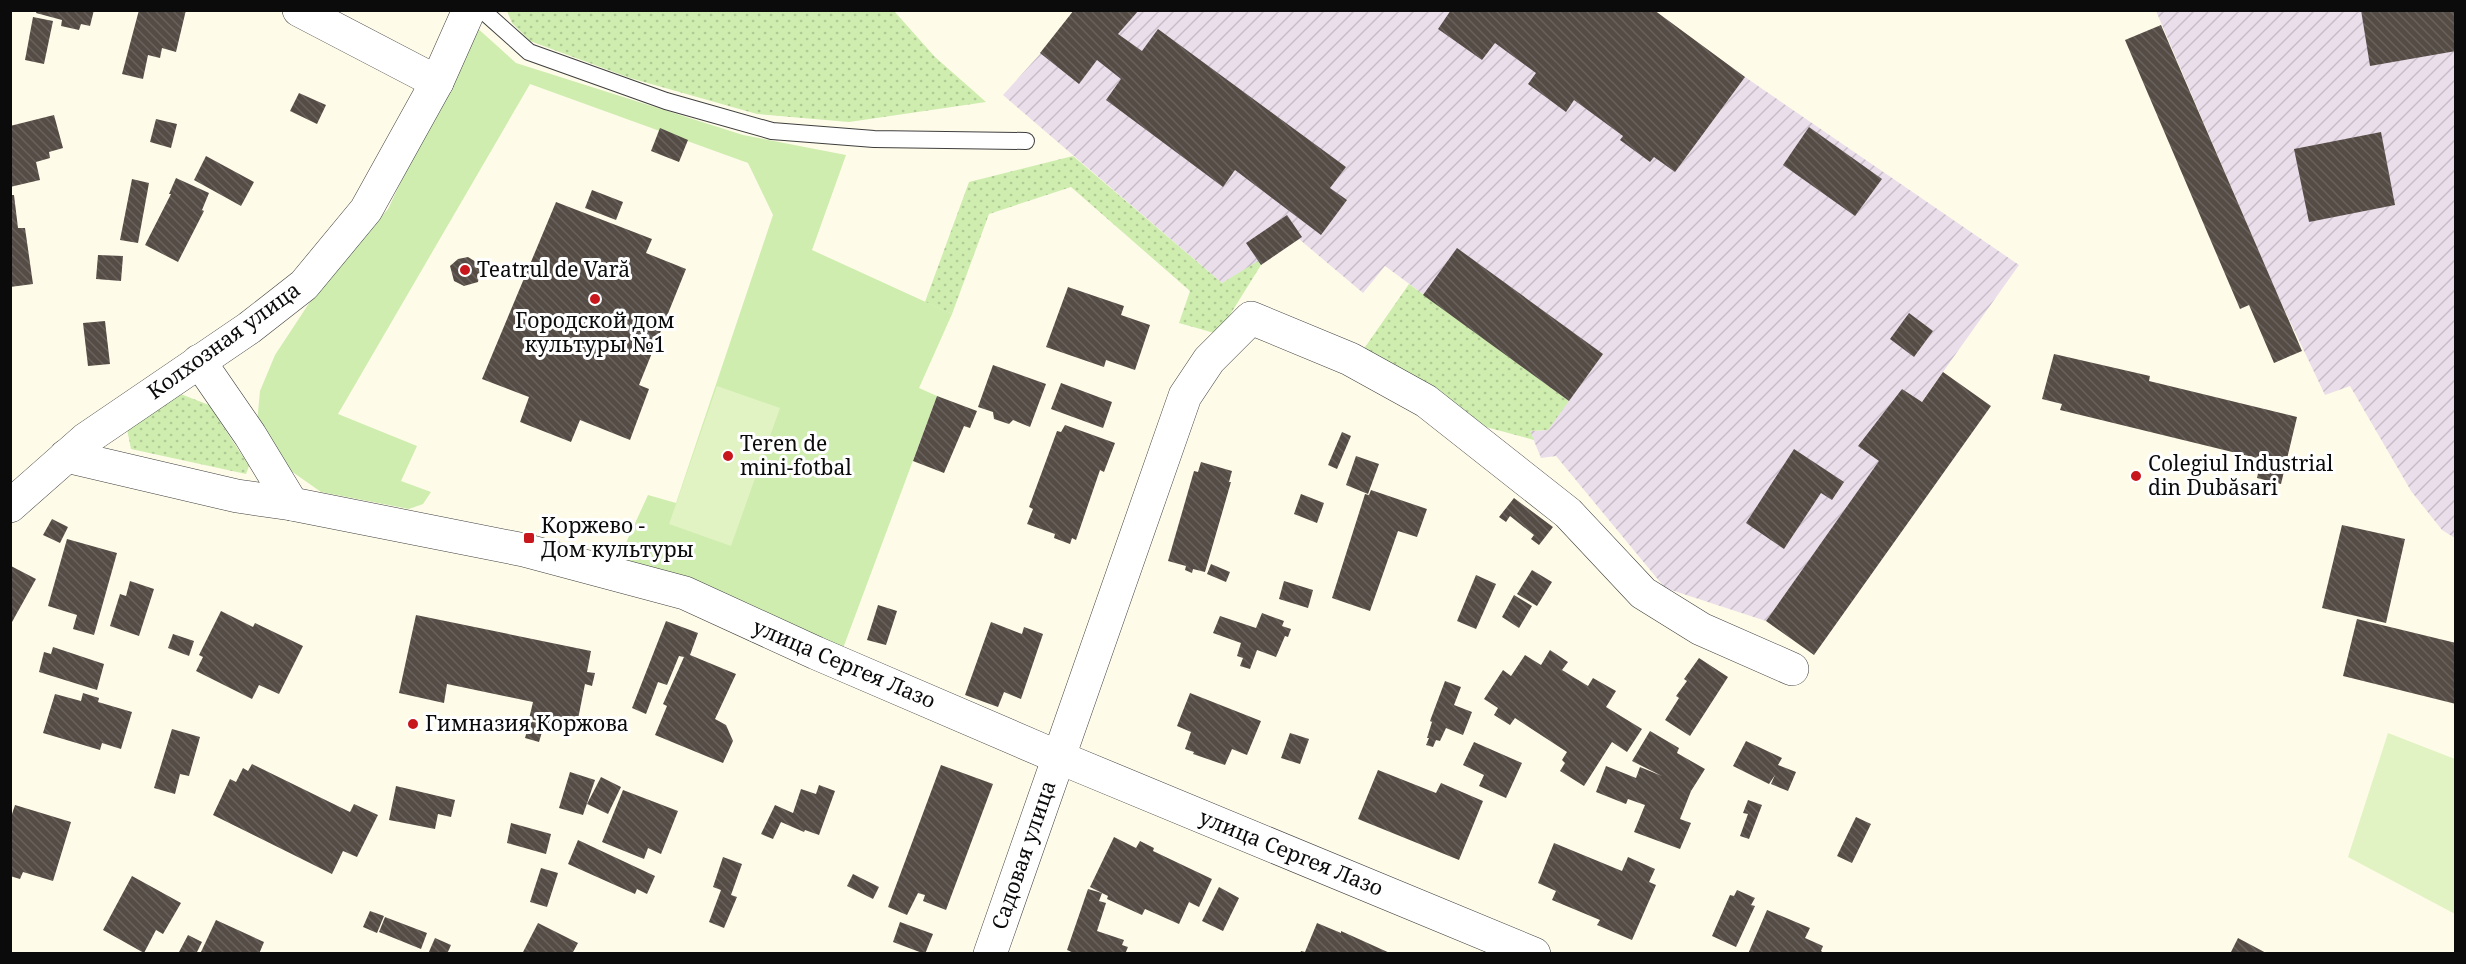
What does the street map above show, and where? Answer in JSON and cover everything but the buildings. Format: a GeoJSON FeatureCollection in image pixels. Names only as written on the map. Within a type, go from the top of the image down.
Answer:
{"type":"FeatureCollection","features":[{"type":"Feature","properties":{"kind":"street"},"geometry":{"type":"LineString","coordinates":[[299,10],[436,82]]}},
{"type":"Feature","properties":{"kind":"street","name":"Колхозная улица"},"geometry":{"type":"LineString","coordinates":[[10,506],[86,439],[249,328],[304,285],[366,210],[436,82],[469,10]]}},
{"type":"Feature","properties":{"kind":"street","name":"Садовая улица"},"geometry":{"type":"LineString","coordinates":[[990,954],[1185,396],[1209,360],[1251,318],[1350,358],[1426,400],[1568,513],[1643,593],[1701,629],[1792,669]]}},
{"type":"Feature","properties":{"kind":"street"},"geometry":{"type":"LineString","coordinates":[[199,361],[250,435],[292,504]]}},
{"type":"Feature","properties":{"kind":"street","name":"улица Сергея Лазо"},"geometry":{"type":"LineString","coordinates":[[66,456],[237,496],[292,504],[524,550],[685,593],[816,653],[1058,757],[1534,954]]}},
{"type":"Feature","properties":{"kind":"lane"},"geometry":{"type":"LineString","coordinates":[[482,10],[529,52],[666,101],[772,131],[874,139],[1026,141]]}},
{"type":"Feature","properties":{"kind":"shaded area"},"geometry":{"type":"Polygon","coordinates":[[[1074,11],[1654,11],[1745,77],[2019,265],[1766,621],[1665,588],[1556,456],[1541,458],[1530,431],[1548,430],[1568,401],[1385,266],[1363,293],[1299,239],[1261,265],[1258,262],[1222,283],[1003,95],[1074,11]]]}},
{"type":"Feature","properties":{"kind":"shaded area"},"geometry":{"type":"Polygon","coordinates":[[[2156,11],[2455,11],[2455,538],[2442,530],[2411,491],[2350,386],[2325,395],[2276,292],[2156,11]]]}},
{"type":"Feature","properties":{"kind":"green space"},"geometry":{"type":"Polygon","coordinates":[[[507,11],[894,11],[935,57],[986,102],[849,122],[757,114],[630,78],[530,41],[512,23],[507,11]]]}},
{"type":"Feature","properties":{"kind":"green space"},"geometry":{"type":"Polygon","coordinates":[[[475,26],[516,63],[743,135],[846,155],[812,250],[952,314],[919,388],[937,396],[842,651],[619,558],[648,495],[676,503],[773,215],[748,163],[530,84],[338,414],[417,446],[401,481],[431,492],[423,504],[409,509],[321,492],[284,466],[257,423],[260,391],[275,355],[325,279],[388,209],[475,26]]]}},
{"type":"Feature","properties":{"kind":"green space"},"geometry":{"type":"Polygon","coordinates":[[[1073,156],[1222,283],[1258,261],[1261,265],[1218,334],[1179,323],[1190,291],[1071,187],[989,214],[952,314],[925,302],[969,182],[1073,156]]]}},
{"type":"Feature","properties":{"kind":"green space"},"geometry":{"type":"Polygon","coordinates":[[[1409,284],[1569,401],[1548,430],[1530,431],[1534,440],[1486,427],[1361,353],[1409,284]]]}},
{"type":"Feature","properties":{"kind":"green space","name":"Teren de mini-fotbal"},"geometry":{"type":"Polygon","coordinates":[[[717,386],[780,408],[731,546],[669,524],[717,386]]]}},
{"type":"Feature","properties":{"kind":"green space"},"geometry":{"type":"Polygon","coordinates":[[[178,393],[209,405],[249,466],[246,474],[131,449],[127,429],[178,393]]]}},
{"type":"Feature","properties":{"kind":"green space"},"geometry":{"type":"Polygon","coordinates":[[[2388,733],[2455,759],[2455,914],[2348,857],[2388,733]]]}},
{"type":"Feature","properties":{"kind":"place","name":"Teatrul de Vară"},"geometry":{"type":"Point","coordinates":[465,270]}},
{"type":"Feature","properties":{"kind":"place","name":"Городской дом культуры №1"},"geometry":{"type":"Point","coordinates":[595,299]}},
{"type":"Feature","properties":{"kind":"place","name":"Teren de mini-fotbal"},"geometry":{"type":"Point","coordinates":[728,456]}},
{"type":"Feature","properties":{"kind":"place","name":"Colegiul Industrial din Dubăsari"},"geometry":{"type":"Point","coordinates":[2136,476]}},
{"type":"Feature","properties":{"kind":"place","name":"Коржево - Дом культуры"},"geometry":{"type":"Point","coordinates":[529,538]}},
{"type":"Feature","properties":{"kind":"place","name":"Гимназия Коржова"},"geometry":{"type":"Point","coordinates":[413,724]}}]}
